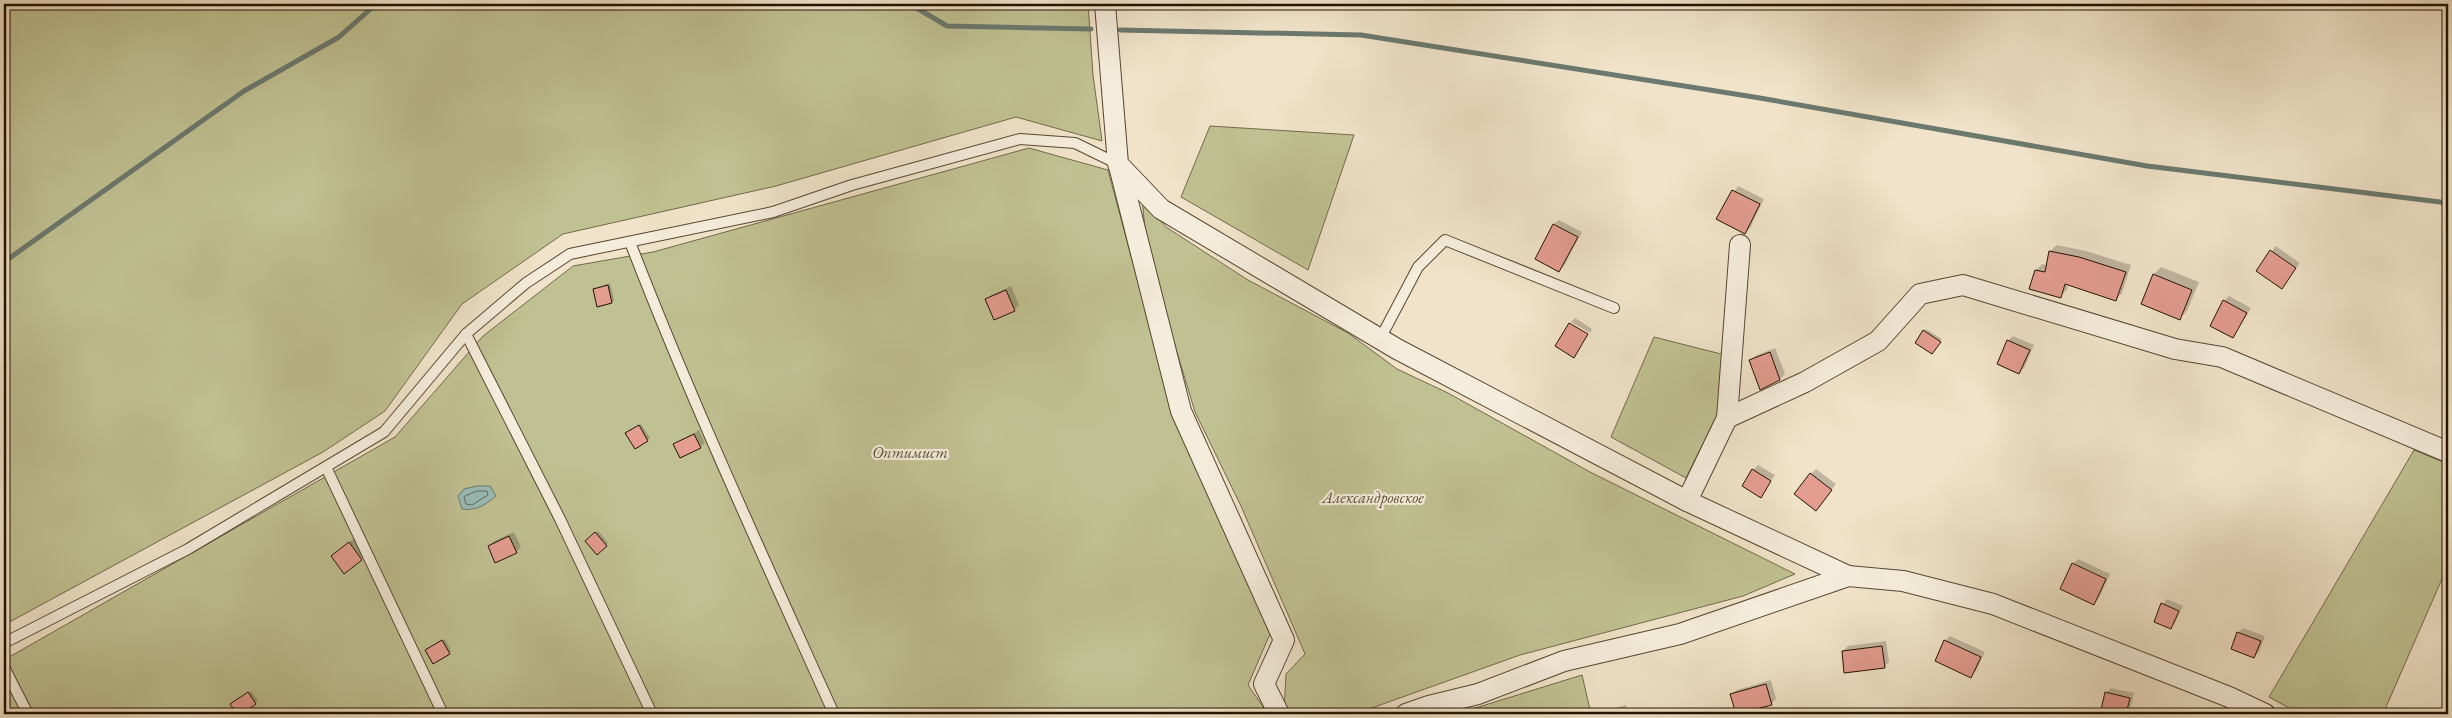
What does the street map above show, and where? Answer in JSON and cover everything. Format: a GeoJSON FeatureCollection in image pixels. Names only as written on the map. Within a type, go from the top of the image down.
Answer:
{"type":"FeatureCollection","features":[{"type":"Feature","properties":{"kind":"street"},"geometry":{"type":"LineString","coordinates":[[1105,4],[1105,27],[1118,164],[1181,411],[1284,640],[1264,684],[1279,714]]}},
{"type":"Feature","properties":{"kind":"street"},"geometry":{"type":"LineString","coordinates":[[1118,164],[1161,209],[1380,339],[1687,501],[1848,576],[1903,581],[1993,604],[2229,697],[2265,714]]}},
{"type":"Feature","properties":{"kind":"street"},"geometry":{"type":"LineString","coordinates":[[1687,501],[1727,418],[1740,245]]}},
{"type":"Feature","properties":{"kind":"street"},"geometry":{"type":"LineString","coordinates":[[1727,418],[1805,382],[1878,341],[1920,294],[1963,284],[2175,349],[2222,357],[2448,452]]}},
{"type":"Feature","properties":{"kind":"street"},"geometry":{"type":"LineString","coordinates":[[1406,714],[1429,706],[1478,694],[1564,662],[1680,634],[1848,576]]}},
{"type":"Feature","properties":{"kind":"lane"},"geometry":{"type":"LineString","coordinates":[[4,643],[188,548],[384,432],[466,334],[526,283],[570,254],[773,212],[852,185],[1020,139],[1075,143],[1118,164]]}},
{"type":"Feature","properties":{"kind":"lane"},"geometry":{"type":"LineString","coordinates":[[1380,339],[1418,267],[1445,240],[1614,308]]}},
{"type":"Feature","properties":{"kind":"lane"},"geometry":{"type":"LineString","coordinates":[[630,242],[667,337],[755,540],[834,714]]}},
{"type":"Feature","properties":{"kind":"lane"},"geometry":{"type":"LineString","coordinates":[[466,334],[560,519],[652,714]]}},
{"type":"Feature","properties":{"kind":"lane"},"geometry":{"type":"LineString","coordinates":[[326,467],[443,714]]}},
{"type":"Feature","properties":{"kind":"lane"},"geometry":{"type":"LineString","coordinates":[[4,667],[28,714]]}},
{"type":"Feature","properties":{"kind":"green space"},"geometry":{"type":"Polygon","coordinates":[[[4,4],[1088,4],[1093,75],[1102,141],[1016,117],[776,186],[563,234],[462,304],[385,411],[323,452],[4,625],[4,4]]]}},
{"type":"Feature","properties":{"kind":"green space"},"geometry":{"type":"Polygon","coordinates":[[[1210,126],[1354,135],[1308,270],[1181,197],[1210,126]]]}},
{"type":"Feature","properties":{"kind":"green space","name":"Оптимист"},"geometry":{"type":"Polygon","coordinates":[[[1029,148],[1108,170],[1172,410],[1270,634],[1248,685],[1268,714],[4,714],[4,660],[395,437],[483,336],[573,266],[653,252],[1029,148]]]}},
{"type":"Feature","properties":{"kind":"green space","name":"Александровское"},"geometry":{"type":"Polygon","coordinates":[[[1142,200],[1166,227],[1248,280],[1348,333],[1397,369],[1448,393],[1590,472],[1795,574],[1743,596],[1520,655],[1355,714],[1286,714],[1284,712],[1286,674],[1305,654],[1241,506],[1195,412],[1148,256],[1142,200]]]}},
{"type":"Feature","properties":{"kind":"green space"},"geometry":{"type":"Polygon","coordinates":[[[1654,337],[1725,355],[1721,407],[1686,478],[1611,437],[1654,337]]]}},
{"type":"Feature","properties":{"kind":"green space"},"geometry":{"type":"Polygon","coordinates":[[[2414,450],[2448,464],[2448,565],[2383,714],[2300,714],[2269,697],[2414,450]]]}},
{"type":"Feature","properties":{"kind":"green space"},"geometry":{"type":"Polygon","coordinates":[[[1582,675],[1591,714],[1456,714],[1582,675]]]}},
{"type":"Feature","properties":{"kind":"water"},"geometry":{"type":"Polygon","coordinates":[[[490,486],[496,496],[480,507],[462,509],[458,496],[464,489],[490,486]]]}},
{"type":"Feature","properties":{"kind":"building"},"geometry":{"type":"Polygon","coordinates":[[[1732,190],[1760,204],[1745,234],[1716,219],[1732,190]]]}},
{"type":"Feature","properties":{"kind":"building"},"geometry":{"type":"Polygon","coordinates":[[[1553,224],[1578,237],[1559,272],[1535,259],[1553,224]]]}},
{"type":"Feature","properties":{"kind":"building"},"geometry":{"type":"Polygon","coordinates":[[[2270,250],[2296,268],[2282,289],[2256,271],[2270,250]]]}},
{"type":"Feature","properties":{"kind":"building"},"geometry":{"type":"Polygon","coordinates":[[[2049,251],[2079,257],[2126,272],[2116,301],[2065,284],[2061,298],[2029,289],[2035,270],[2045,272],[2049,251]]]}},
{"type":"Feature","properties":{"kind":"building"},"geometry":{"type":"Polygon","coordinates":[[[2153,274],[2192,290],[2180,320],[2141,304],[2153,274]]]}},
{"type":"Feature","properties":{"kind":"building"},"geometry":{"type":"Polygon","coordinates":[[[608,285],[612,303],[597,307],[593,289],[608,285]]]}},
{"type":"Feature","properties":{"kind":"building"},"geometry":{"type":"Polygon","coordinates":[[[1006,290],[1015,311],[994,320],[985,299],[1006,290]]]}},
{"type":"Feature","properties":{"kind":"building"},"geometry":{"type":"Polygon","coordinates":[[[2223,300],[2247,313],[2233,338],[2210,326],[2223,300]]]}},
{"type":"Feature","properties":{"kind":"building"},"geometry":{"type":"Polygon","coordinates":[[[1569,323],[1588,334],[1574,358],[1555,346],[1569,323]]]}},
{"type":"Feature","properties":{"kind":"building"},"geometry":{"type":"Polygon","coordinates":[[[1923,330],[1941,342],[1932,354],[1915,343],[1923,330]]]}},
{"type":"Feature","properties":{"kind":"building"},"geometry":{"type":"Polygon","coordinates":[[[2007,340],[2030,350],[2019,374],[1997,364],[2007,340]]]}},
{"type":"Feature","properties":{"kind":"building"},"geometry":{"type":"Polygon","coordinates":[[[1770,352],[1780,380],[1760,390],[1749,360],[1770,352]]]}},
{"type":"Feature","properties":{"kind":"building"},"geometry":{"type":"Polygon","coordinates":[[[639,425],[648,441],[635,449],[625,433],[639,425]]]}},
{"type":"Feature","properties":{"kind":"building"},"geometry":{"type":"Polygon","coordinates":[[[694,434],[701,448],[680,458],[673,444],[694,434]]]}},
{"type":"Feature","properties":{"kind":"building"},"geometry":{"type":"Polygon","coordinates":[[[1752,469],[1771,481],[1761,498],[1742,486],[1752,469]]]}},
{"type":"Feature","properties":{"kind":"building"},"geometry":{"type":"Polygon","coordinates":[[[1810,473],[1832,490],[1816,511],[1794,494],[1810,473]]]}},
{"type":"Feature","properties":{"kind":"building"},"geometry":{"type":"Polygon","coordinates":[[[595,532],[607,546],[597,555],[585,541],[595,532]]]}},
{"type":"Feature","properties":{"kind":"building"},"geometry":{"type":"Polygon","coordinates":[[[509,536],[517,553],[495,563],[488,546],[509,536]]]}},
{"type":"Feature","properties":{"kind":"building"},"geometry":{"type":"Polygon","coordinates":[[[349,542],[362,560],[344,574],[331,556],[349,542]]]}},
{"type":"Feature","properties":{"kind":"building"},"geometry":{"type":"Polygon","coordinates":[[[2072,563],[2106,579],[2094,605],[2060,589],[2072,563]]]}},
{"type":"Feature","properties":{"kind":"building"},"geometry":{"type":"Polygon","coordinates":[[[2161,603],[2179,611],[2171,629],[2154,622],[2161,603]]]}},
{"type":"Feature","properties":{"kind":"building"},"geometry":{"type":"Polygon","coordinates":[[[2237,632],[2261,641],[2254,658],[2231,649],[2237,632]]]}},
{"type":"Feature","properties":{"kind":"building"},"geometry":{"type":"Polygon","coordinates":[[[442,640],[450,654],[433,664],[425,650],[442,640]]]}},
{"type":"Feature","properties":{"kind":"building"},"geometry":{"type":"Polygon","coordinates":[[[1944,640],[1981,657],[1971,678],[1935,661],[1944,640]]]}},
{"type":"Feature","properties":{"kind":"building"},"geometry":{"type":"Polygon","coordinates":[[[1882,646],[1885,668],[1844,673],[1842,651],[1882,646]]]}},
{"type":"Feature","properties":{"kind":"building"},"geometry":{"type":"Polygon","coordinates":[[[1766,684],[1772,705],[1736,714],[1730,694],[1766,684]]]}},
{"type":"Feature","properties":{"kind":"building"},"geometry":{"type":"Polygon","coordinates":[[[248,692],[256,704],[242,714],[237,714],[230,704],[248,692]]]}},
{"type":"Feature","properties":{"kind":"building"},"geometry":{"type":"Polygon","coordinates":[[[2105,692],[2130,698],[2126,714],[2100,714],[2105,692]]]}},
{"type":"Feature","properties":{"kind":"waterway"},"geometry":{"type":"LineString","coordinates":[[4,262],[244,91],[339,37],[376,4]]}},
{"type":"Feature","properties":{"kind":"waterway"},"geometry":{"type":"LineString","coordinates":[[910,4],[947,26],[1091,29]]}},
{"type":"Feature","properties":{"kind":"waterway"},"geometry":{"type":"LineString","coordinates":[[1120,30],[1361,35],[1754,97],[2147,166],[2448,203]]}}]}
